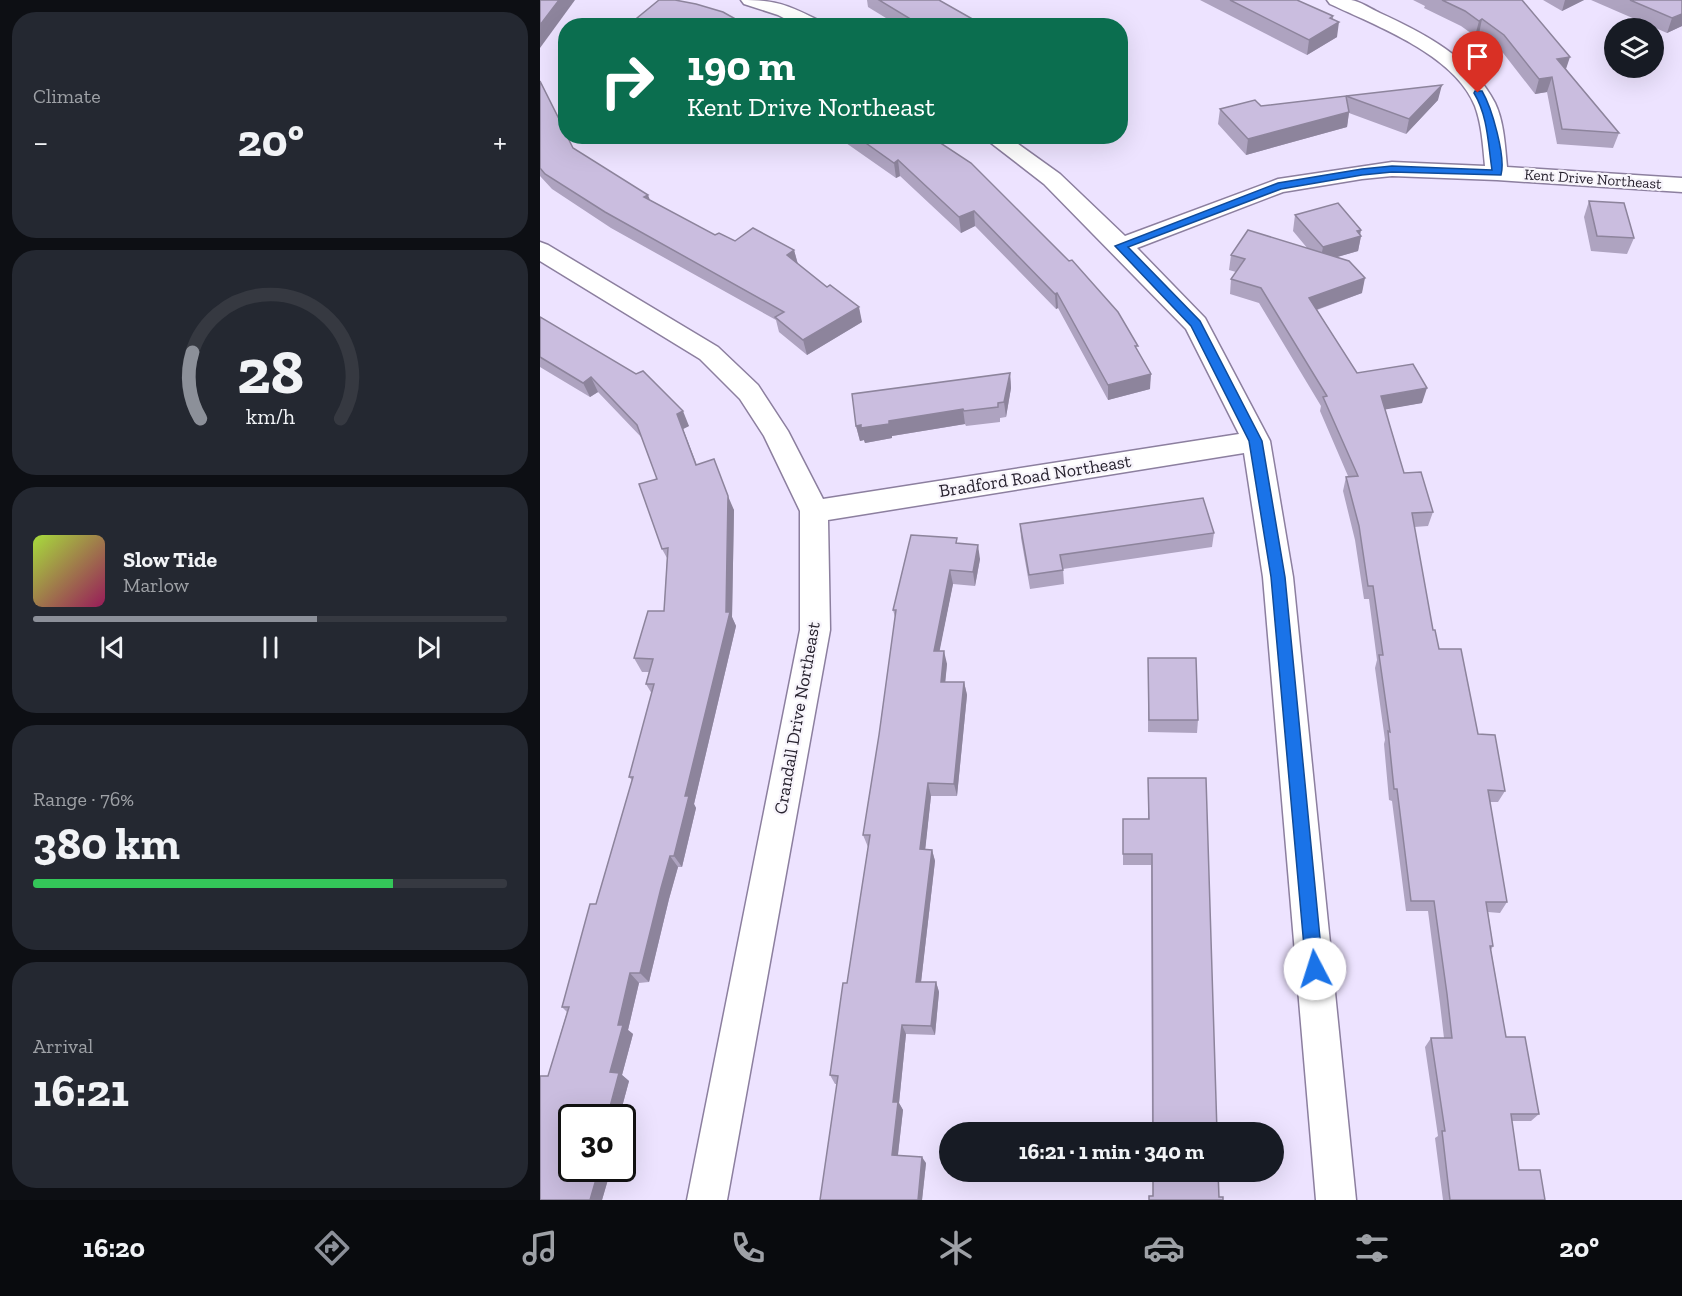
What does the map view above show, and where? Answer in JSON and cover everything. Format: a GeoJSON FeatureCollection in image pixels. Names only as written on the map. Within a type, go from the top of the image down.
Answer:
{"type":"FeatureCollection","features":[{"type":"Feature","properties":{"kind":"street"},"geometry":{"type":"LineString","coordinates":[[751,0],[799,18]]}},
{"type":"Feature","properties":{"kind":"street"},"geometry":{"type":"LineString","coordinates":[[1337,0],[1394,27],[1436,51],[1472,83],[1485,104],[1491,125],[1497,173]]}},
{"type":"Feature","properties":{"kind":"street"},"geometry":{"type":"LineString","coordinates":[[1003,144],[1052,179],[1196,324],[1256,441],[1278,577],[1336,1200]]}},
{"type":"Feature","properties":{"kind":"street","name":"Kent Drive Northeast"},"geometry":{"type":"LineString","coordinates":[[1121,246],[1278,186],[1362,172],[1392,169],[1497,173],[1682,185]]}},
{"type":"Feature","properties":{"kind":"street","name":"Crandall Drive Northeast"},"geometry":{"type":"LineString","coordinates":[[540,250],[709,353],[749,392],[776,431],[814,511],[815,630],[707,1200]]}},
{"type":"Feature","properties":{"kind":"street","name":"Bradford Road Northeast"},"geometry":{"type":"LineString","coordinates":[[814,511],[1256,441]]}},
{"type":"Feature","properties":{"kind":"building"},"geometry":{"type":"Polygon","coordinates":[[[540,0],[559,0],[540,25],[540,0]]]}},
{"type":"Feature","properties":{"kind":"building"},"geometry":{"type":"Polygon","coordinates":[[[659,0],[675,0],[723,12],[734,18],[637,18],[659,0]]]}},
{"type":"Feature","properties":{"kind":"building"},"geometry":{"type":"Polygon","coordinates":[[[879,0],[939,0],[971,18],[909,18],[879,0]]]}},
{"type":"Feature","properties":{"kind":"building"},"geometry":{"type":"Polygon","coordinates":[[[1230,0],[1297,0],[1333,16],[1330,18],[1339,22],[1309,40],[1230,0]]]}},
{"type":"Feature","properties":{"kind":"building"},"geometry":{"type":"Polygon","coordinates":[[[1442,0],[1522,0],[1570,57],[1557,59],[1619,133],[1562,129],[1552,77],[1539,79],[1504,35],[1482,19],[1479,21],[1442,0]]]}},
{"type":"Feature","properties":{"kind":"building"},"geometry":{"type":"Polygon","coordinates":[[[1630,0],[1682,0],[1682,14],[1672,18],[1630,0]]]}},
{"type":"Feature","properties":{"kind":"building"},"geometry":{"type":"Polygon","coordinates":[[[540,81],[558,117],[558,144],[571,144],[573,148],[648,195],[644,197],[715,235],[719,233],[735,241],[753,228],[794,250],[787,255],[827,287],[830,285],[859,307],[803,340],[775,317],[784,312],[605,212],[545,174],[540,168],[540,81]]]}},
{"type":"Feature","properties":{"kind":"building"},"geometry":{"type":"Polygon","coordinates":[[[1442,85],[1409,119],[1346,96],[1442,85]]]}},
{"type":"Feature","properties":{"kind":"building"},"geometry":{"type":"Polygon","coordinates":[[[1346,96],[1349,112],[1248,139],[1220,109],[1255,100],[1261,106],[1346,96]]]}},
{"type":"Feature","properties":{"kind":"building"},"geometry":{"type":"Polygon","coordinates":[[[867,144],[942,144],[971,163],[1069,261],[1072,260],[1118,312],[1151,374],[1108,385],[1057,293],[1055,294],[974,211],[959,217],[898,160],[894,163],[867,144]]]}},
{"type":"Feature","properties":{"kind":"building"},"geometry":{"type":"Polygon","coordinates":[[[1589,201],[1624,203],[1634,238],[1597,236],[1589,201]]]}},
{"type":"Feature","properties":{"kind":"building"},"geometry":{"type":"Polygon","coordinates":[[[1338,203],[1361,230],[1357,231],[1361,236],[1323,247],[1295,215],[1338,203]]]}},
{"type":"Feature","properties":{"kind":"building"},"geometry":{"type":"Polygon","coordinates":[[[1248,230],[1349,261],[1365,278],[1309,298],[1357,373],[1413,364],[1427,388],[1381,396],[1404,473],[1421,472],[1433,512],[1412,513],[1433,630],[1435,630],[1439,649],[1461,649],[1478,734],[1495,735],[1505,791],[1488,790],[1507,902],[1486,902],[1493,946],[1490,946],[1506,1037],[1525,1037],[1539,1114],[1511,1114],[1519,1170],[1540,1170],[1545,1200],[1450,1200],[1442,1131],[1445,1131],[1431,1038],[1452,1038],[1447,994],[1434,901],[1411,901],[1397,789],[1394,789],[1388,731],[1390,732],[1379,655],[1383,655],[1373,586],[1368,586],[1359,526],[1346,477],[1358,476],[1323,397],[1327,396],[1261,288],[1231,279],[1245,259],[1231,255],[1248,230]]]}},
{"type":"Feature","properties":{"kind":"building"},"geometry":{"type":"Polygon","coordinates":[[[540,317],[636,374],[643,371],[683,411],[677,414],[696,465],[714,459],[728,496],[726,612],[730,612],[685,796],[689,796],[674,856],[670,856],[640,973],[630,973],[618,1025],[623,1025],[610,1072],[619,1073],[611,1104],[558,1104],[558,1182],[595,1182],[590,1200],[540,1200],[540,1076],[548,1076],[569,1007],[562,1007],[590,904],[596,904],[633,777],[629,777],[654,684],[646,684],[653,659],[634,658],[648,611],[664,611],[668,548],[662,549],[639,484],[657,479],[637,425],[591,377],[583,383],[540,357],[540,317]]]}},
{"type":"Feature","properties":{"kind":"building"},"geometry":{"type":"Polygon","coordinates":[[[1010,373],[1004,402],[998,403],[998,407],[964,411],[963,409],[889,421],[889,424],[861,428],[861,425],[856,426],[852,394],[1010,373]]]}},
{"type":"Feature","properties":{"kind":"building"},"geometry":{"type":"Polygon","coordinates":[[[1203,498],[1214,533],[1060,555],[1063,570],[1029,575],[1020,524],[1203,498]]]}},
{"type":"Feature","properties":{"kind":"building"},"geometry":{"type":"Polygon","coordinates":[[[911,535],[957,538],[956,543],[978,545],[973,572],[950,570],[934,651],[944,651],[941,682],[964,682],[954,784],[928,783],[920,849],[932,850],[916,982],[936,982],[931,1026],[902,1025],[893,1102],[898,1102],[892,1155],[922,1157],[918,1200],[820,1200],[838,1076],[830,1075],[843,983],[847,983],[870,835],[863,835],[896,610],[893,610],[911,535]]]}},
{"type":"Feature","properties":{"kind":"building"},"geometry":{"type":"Polygon","coordinates":[[[1148,658],[1196,658],[1198,720],[1149,720],[1148,658]]]}},
{"type":"Feature","properties":{"kind":"building"},"geometry":{"type":"Polygon","coordinates":[[[1148,778],[1206,778],[1217,1122],[1153,1122],[1152,854],[1123,854],[1123,819],[1149,819],[1148,778]]]}},
{"type":"Feature","properties":{"kind":"building"},"geometry":{"type":"Polygon","coordinates":[[[1153,1182],[1218,1182],[1219,1197],[1223,1197],[1223,1200],[1149,1200],[1149,1196],[1153,1196],[1153,1182]]]}},
{"type":"Feature","properties":{"kind":"route"},"geometry":{"type":"LineString","coordinates":[[1315,969],[1278,577],[1256,441],[1196,324],[1121,246],[1278,186],[1392,169],[1497,173],[1491,125],[1485,104],[1478,93]]}}]}
